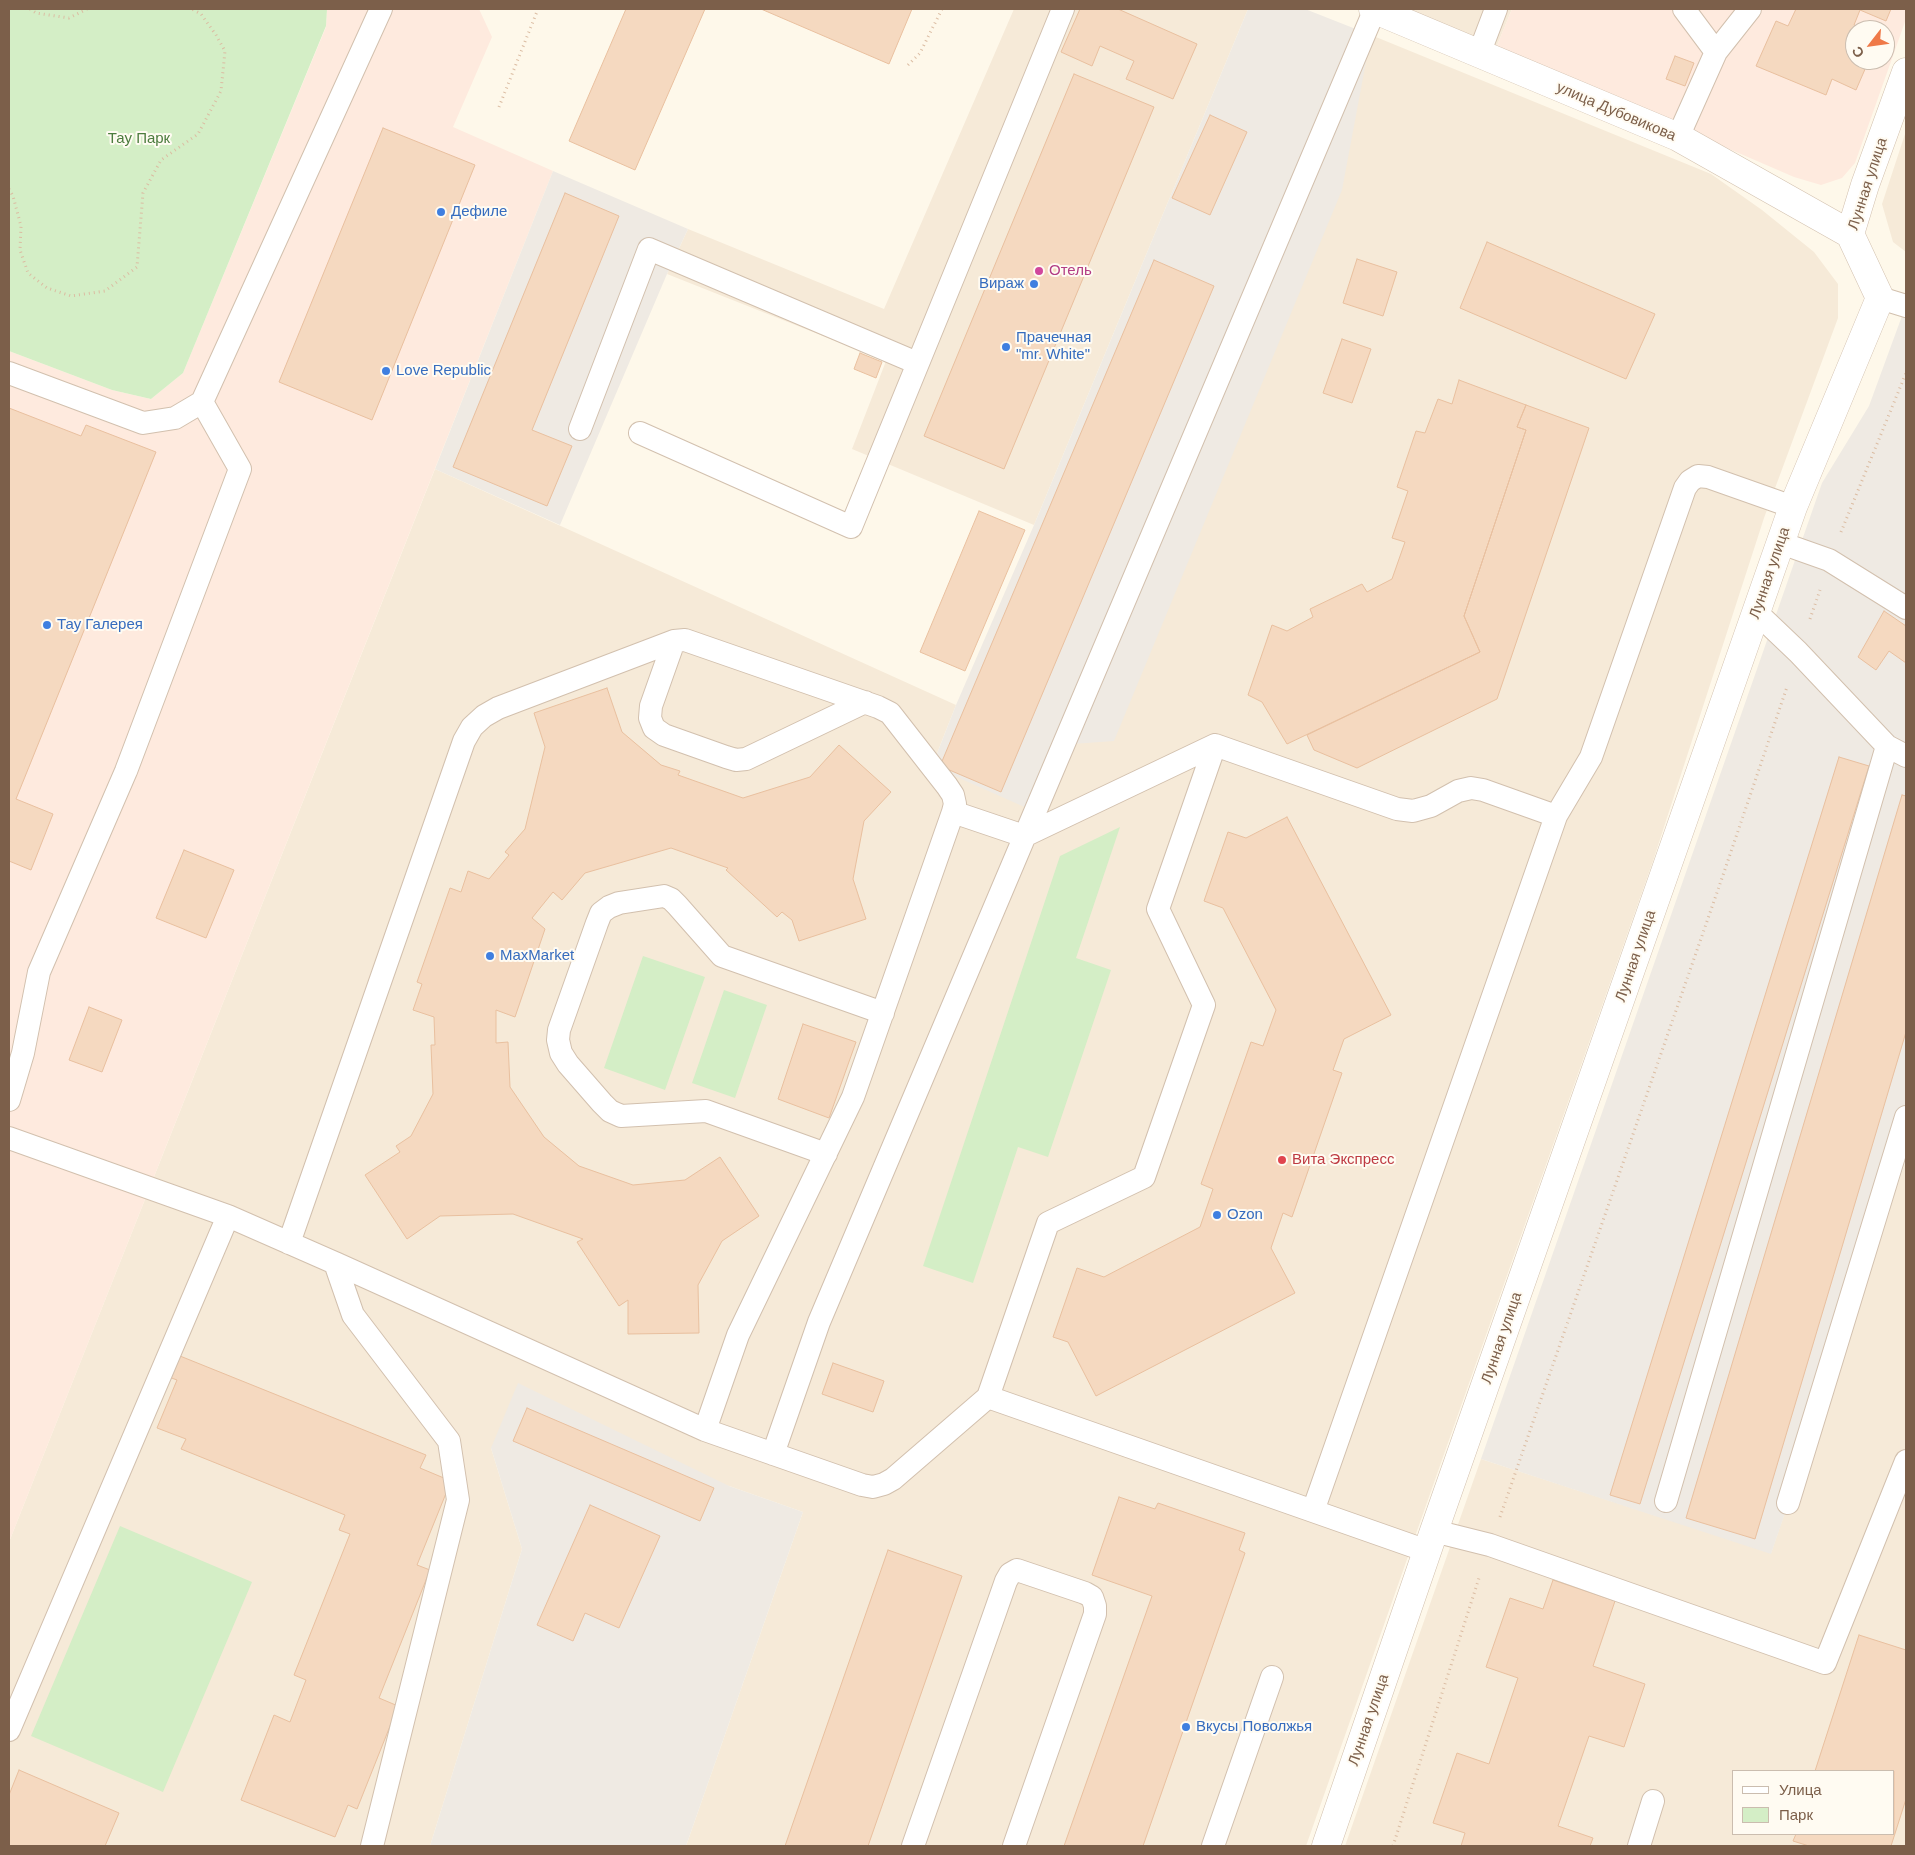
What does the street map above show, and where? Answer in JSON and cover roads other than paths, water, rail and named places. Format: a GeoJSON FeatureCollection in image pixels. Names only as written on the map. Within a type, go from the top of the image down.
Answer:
{"type":"FeatureCollection","features":[{"type":"Feature","properties":{"kind":"street","name":"улица Дубовикова"},"geometry":{"type":"LineString","coordinates":[[1374,9],[1678,137],[1850,234]]}},
{"type":"Feature","properties":{"kind":"street","name":"Лунная улица"},"geometry":{"type":"LineString","coordinates":[[1326,1846],[1430,1541],[1780,543],[1793,507],[1880,298],[1850,234],[1865,185],[1906,72]]}},
{"type":"Feature","properties":{"kind":"lane"},"geometry":{"type":"LineString","coordinates":[[9,373],[143,423],[175,418],[202,402],[381,9]]}},
{"type":"Feature","properties":{"kind":"lane"},"geometry":{"type":"LineString","coordinates":[[640,433],[851,527],[1063,9]]}},
{"type":"Feature","properties":{"kind":"lane"},"geometry":{"type":"LineString","coordinates":[[773,1454],[819,1322],[1374,9]]}},
{"type":"Feature","properties":{"kind":"lane"},"geometry":{"type":"LineString","coordinates":[[1479,54],[1496,9]]}},
{"type":"Feature","properties":{"kind":"lane"},"geometry":{"type":"LineString","coordinates":[[1684,9],[1716,52]]}},
{"type":"Feature","properties":{"kind":"lane"},"geometry":{"type":"LineString","coordinates":[[1678,137],[1716,52],[1750,9]]}},
{"type":"Feature","properties":{"kind":"lane"},"geometry":{"type":"LineString","coordinates":[[580,429],[649,249],[917,362]]}},
{"type":"Feature","properties":{"kind":"lane"},"geometry":{"type":"LineString","coordinates":[[1880,298],[1906,294]]}},
{"type":"Feature","properties":{"kind":"lane"},"geometry":{"type":"LineString","coordinates":[[1880,298],[1906,306]]}},
{"type":"Feature","properties":{"kind":"lane"},"geometry":{"type":"LineString","coordinates":[[9,1100],[23,1053],[39,972],[126,770],[240,469],[202,402]]}},
{"type":"Feature","properties":{"kind":"lane"},"geometry":{"type":"LineString","coordinates":[[1313,1511],[1556,816],[1591,757],[1685,488],[1690,480],[1698,476],[1708,477],[1793,507]]}},
{"type":"Feature","properties":{"kind":"lane"},"geometry":{"type":"LineString","coordinates":[[1780,543],[1830,560],[1906,608]]}},
{"type":"Feature","properties":{"kind":"lane"},"geometry":{"type":"LineString","coordinates":[[1666,1501],[1897,751],[1756,612]]}},
{"type":"Feature","properties":{"kind":"lane"},"geometry":{"type":"LineString","coordinates":[[289,1243],[464,741],[472,727],[484,716],[498,708],[674,641],[685,640],[696,642],[865,702],[890,713],[953,795],[954,812],[853,1097],[738,1335],[705,1430]]}},
{"type":"Feature","properties":{"kind":"lane"},"geometry":{"type":"LineString","coordinates":[[674,641],[651,706],[650,718],[654,728],[664,735],[726,757],[736,760],[746,759],[865,702]]}},
{"type":"Feature","properties":{"kind":"lane"},"geometry":{"type":"LineString","coordinates":[[9,1138],[228,1216],[705,1430],[862,1485],[873,1487],[884,1484],[988,1396],[1048,1223],[1144,1177],[1204,1005],[1158,909],[1215,745]]}},
{"type":"Feature","properties":{"kind":"lane"},"geometry":{"type":"LineString","coordinates":[[954,812],[1024,836],[1215,745],[1397,809],[1413,810],[1431,806],[1458,791],[1471,788],[1483,790],[1556,816]]}},
{"type":"Feature","properties":{"kind":"lane"},"geometry":{"type":"LineString","coordinates":[[826,1154],[706,1111],[621,1116],[610,1111],[602,1103],[568,1064],[561,1053],[558,1040],[559,1030],[597,923],[602,913],[609,906],[628,901],[664,896],[678,905],[722,956],[883,1013]]}},
{"type":"Feature","properties":{"kind":"lane"},"geometry":{"type":"LineString","coordinates":[[1788,1503],[1906,1117]]}},
{"type":"Feature","properties":{"kind":"lane"},"geometry":{"type":"LineString","coordinates":[[9,1730],[228,1216]]}},
{"type":"Feature","properties":{"kind":"lane"},"geometry":{"type":"LineString","coordinates":[[335,1263],[353,1315],[450,1441],[458,1500],[372,1846]]}},
{"type":"Feature","properties":{"kind":"lane"},"geometry":{"type":"LineString","coordinates":[[988,1396],[1313,1511],[1430,1541],[1490,1545],[1824,1663],[1906,1461]]}},
{"type":"Feature","properties":{"kind":"lane"},"geometry":{"type":"LineString","coordinates":[[913,1846],[1006,1581],[1010,1574],[1017,1570],[1085,1593],[1092,1598],[1095,1614],[1014,1846]]}},
{"type":"Feature","properties":{"kind":"lane"},"geometry":{"type":"LineString","coordinates":[[1213,1846],[1272,1677]]}},
{"type":"Feature","properties":{"kind":"lane"},"geometry":{"type":"LineString","coordinates":[[1639,1846],[1653,1801]]}},
{"type":"Feature","properties":{"kind":"place","name":"Дефиле"},"geometry":{"type":"Point","coordinates":[441,212]}},
{"type":"Feature","properties":{"kind":"place","name":"Отель"},"geometry":{"type":"Point","coordinates":[1039,271]}},
{"type":"Feature","properties":{"kind":"place","name":"Вираж"},"geometry":{"type":"Point","coordinates":[1034,284]}},
{"type":"Feature","properties":{"kind":"place","name":"Прачечная \"mr. White\""},"geometry":{"type":"Point","coordinates":[1006,347]}},
{"type":"Feature","properties":{"kind":"place","name":"Love Republic"},"geometry":{"type":"Point","coordinates":[386,371]}},
{"type":"Feature","properties":{"kind":"place","name":"Тау Галерея"},"geometry":{"type":"Point","coordinates":[47,625]}},
{"type":"Feature","properties":{"kind":"place","name":"MaxMarket"},"geometry":{"type":"Point","coordinates":[490,956]}},
{"type":"Feature","properties":{"kind":"place","name":"Вита Экспресс"},"geometry":{"type":"Point","coordinates":[1282,1160]}},
{"type":"Feature","properties":{"kind":"place","name":"Ozon"},"geometry":{"type":"Point","coordinates":[1217,1215]}},
{"type":"Feature","properties":{"kind":"place","name":"Вкусы Поволжья"},"geometry":{"type":"Point","coordinates":[1186,1727]}},
{"type":"Feature","properties":{"kind":"park label","name":"Тау Парк"},"geometry":{"type":"Point","coordinates":[139,139]}}]}
